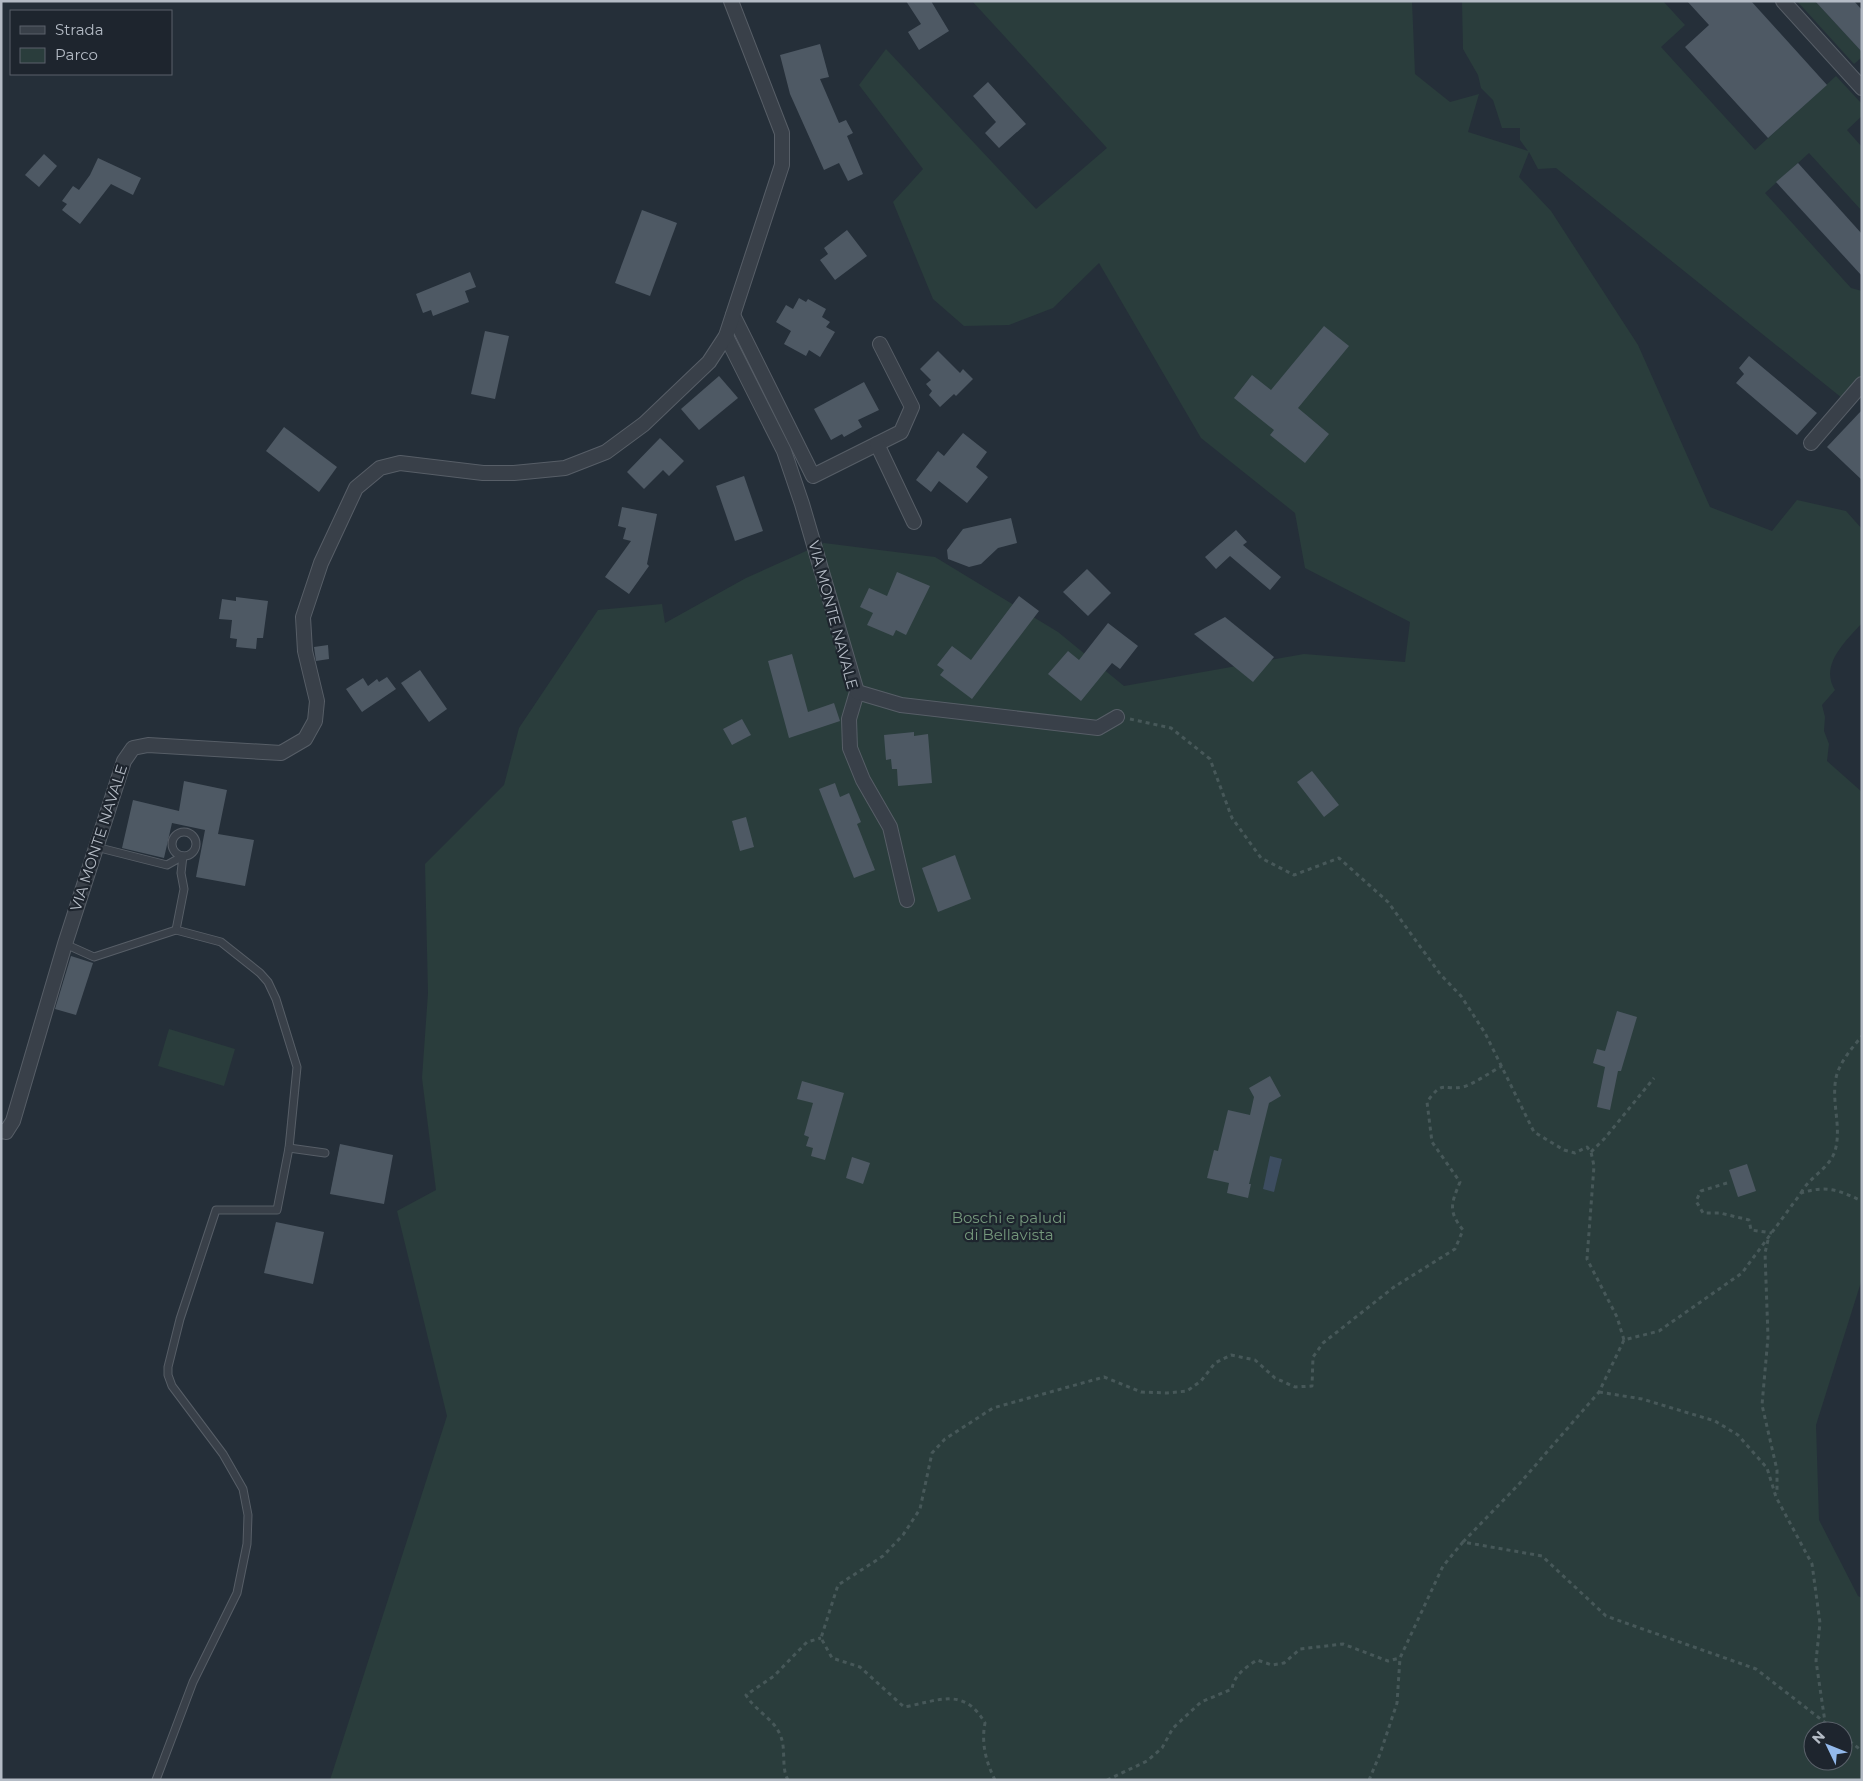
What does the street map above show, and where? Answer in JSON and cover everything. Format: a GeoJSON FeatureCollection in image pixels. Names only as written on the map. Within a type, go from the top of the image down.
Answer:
{"type":"FeatureCollection","features":[{"type":"Feature","properties":{"kind":"street","name":"VIA MONTE NAVALE"},"geometry":{"type":"LineString","coordinates":[[4,1132],[13,1121],[65,944],[124,761],[132,748],[148,745],[281,753],[305,739],[315,721],[317,700],[305,651],[303,618],[322,563],[356,488],[380,468],[400,463],[483,473],[514,473],[565,468],[606,452],[644,424],[709,362],[726,336],[782,165],[782,133],[731,1]]}},
{"type":"Feature","properties":{"kind":"street"},"geometry":{"type":"LineString","coordinates":[[1783,1],[1862,88]]}},
{"type":"Feature","properties":{"kind":"street"},"geometry":{"type":"LineString","coordinates":[[733,315],[813,476],[902,432],[912,407],[880,344]]}},
{"type":"Feature","properties":{"kind":"street","name":"VIA MONTE NAVALE"},"geometry":{"type":"LineString","coordinates":[[726,336],[784,451],[802,504],[857,692],[849,719],[850,748],[863,780],[890,827],[907,900]]}},
{"type":"Feature","properties":{"kind":"street"},"geometry":{"type":"LineString","coordinates":[[1811,443],[1862,384]]}},
{"type":"Feature","properties":{"kind":"street"},"geometry":{"type":"LineString","coordinates":[[877,444],[914,522]]}},
{"type":"Feature","properties":{"kind":"street"},"geometry":{"type":"LineString","coordinates":[[857,692],[901,705],[1098,728],[1117,717]]}},
{"type":"Feature","properties":{"kind":"lane"},"geometry":{"type":"LineString","coordinates":[[96,847],[167,865],[183,856],[181,873],[184,890],[176,930]]}},
{"type":"Feature","properties":{"kind":"lane"},"geometry":{"type":"LineString","coordinates":[[65,944],[94,958],[176,930],[221,942],[238,953],[268,982],[276,999],[297,1067],[289,1148],[277,1210],[216,1210],[180,1319],[168,1367],[168,1375],[172,1386],[223,1454],[243,1489],[248,1525],[244,1564],[237,1593],[193,1682],[156,1780]]}},
{"type":"Feature","properties":{"kind":"lane"},"geometry":{"type":"LineString","coordinates":[[289,1148],[325,1153]]}},
{"type":"Feature","properties":{"kind":"path"},"geometry":{"type":"LineString","coordinates":[[1117,717],[1171,728],[1210,759],[1232,818],[1260,858],[1294,875],[1339,858],[1388,902],[1440,974],[1461,996],[1485,1033],[1534,1132],[1564,1150],[1575,1153],[1587,1148],[1591,1152],[1594,1166],[1587,1259],[1618,1317],[1624,1340],[1599,1392],[1520,1483],[1463,1542],[1443,1566],[1400,1658],[1397,1703],[1369,1780]]}},
{"type":"Feature","properties":{"kind":"path"},"geometry":{"type":"LineString","coordinates":[[1624,1340],[1659,1331],[1742,1273],[1801,1194],[1806,1183],[1824,1167],[1834,1153],[1838,1134],[1836,1079],[1844,1059],[1862,1036]]}},
{"type":"Feature","properties":{"kind":"path"},"geometry":{"type":"LineString","coordinates":[[995,1780],[989,1767],[982,1737],[985,1723],[978,1710],[959,1699],[943,1698],[904,1707],[860,1667],[832,1658],[821,1638],[838,1585],[883,1556],[903,1535],[920,1508],[932,1453],[944,1439],[993,1408],[1104,1377],[1141,1392],[1167,1393],[1187,1391],[1201,1381],[1215,1363],[1231,1355],[1255,1360],[1275,1378],[1295,1386],[1312,1386],[1313,1358],[1323,1343],[1394,1287],[1455,1249],[1462,1230],[1452,1216],[1452,1199],[1460,1182],[1432,1142],[1426,1102],[1435,1090],[1448,1086],[1464,1087],[1502,1066]]}},
{"type":"Feature","properties":{"kind":"path"},"geometry":{"type":"LineString","coordinates":[[1591,1152],[1605,1138],[1654,1078]]}},
{"type":"Feature","properties":{"kind":"path"},"geometry":{"type":"LineString","coordinates":[[1727,1183],[1701,1191],[1696,1201],[1703,1213],[1720,1213],[1749,1220],[1750,1230],[1772,1233]]}},
{"type":"Feature","properties":{"kind":"path"},"geometry":{"type":"LineString","coordinates":[[1801,1194],[1816,1189],[1836,1189],[1862,1201]]}},
{"type":"Feature","properties":{"kind":"path"},"geometry":{"type":"LineString","coordinates":[[1769,1238],[1764,1253],[1768,1337],[1762,1405],[1777,1470],[1776,1497]]}},
{"type":"Feature","properties":{"kind":"path"},"geometry":{"type":"LineString","coordinates":[[1599,1392],[1624,1395],[1672,1407],[1715,1422],[1738,1435],[1767,1468],[1776,1497],[1812,1564],[1820,1623],[1816,1661],[1825,1721]]}},
{"type":"Feature","properties":{"kind":"path"},"geometry":{"type":"LineString","coordinates":[[1463,1542],[1542,1556],[1606,1616],[1756,1668],[1824,1721]]}},
{"type":"Feature","properties":{"kind":"path"},"geometry":{"type":"LineString","coordinates":[[788,1780],[785,1775],[785,1754],[781,1736],[770,1720],[752,1706],[746,1695],[774,1676],[807,1642],[821,1638]]}},
{"type":"Feature","properties":{"kind":"path"},"geometry":{"type":"LineString","coordinates":[[1107,1780],[1147,1761],[1162,1748],[1173,1728],[1202,1702],[1232,1689],[1233,1681],[1242,1670],[1256,1660],[1272,1665],[1284,1663],[1300,1650],[1343,1644],[1388,1661],[1400,1658]]}},
{"type":"Feature","properties":{"kind":"green space","name":"Boschi e paludi di Bellavista"},"geometry":{"type":"Polygon","coordinates":[[[972,1],[1412,1],[1415,74],[1450,102],[1479,94],[1468,132],[1528,151],[1520,140],[1520,128],[1502,128],[1493,100],[1481,88],[1478,75],[1463,49],[1462,1],[1663,1],[1685,25],[1661,47],[1755,150],[1836,76],[1862,104],[1862,116],[1847,130],[1862,147],[1862,211],[1809,153],[1765,193],[1851,288],[1862,291],[1862,377],[1842,398],[1556,168],[1538,169],[1529,152],[1519,177],[1551,211],[1638,345],[1710,507],[1772,531],[1797,500],[1846,511],[1862,529],[1862,623],[1836,654],[1830,672],[1835,690],[1822,705],[1825,717],[1824,731],[1829,744],[1827,761],[1862,792],[1862,1279],[1816,1425],[1819,1520],[1858,1596],[1862,1598],[1862,1780],[330,1780],[447,1416],[397,1211],[436,1190],[422,1078],[428,993],[425,864],[504,785],[519,728],[598,610],[662,604],[665,623],[746,578],[824,543],[935,557],[1058,632],[1124,686],[1304,654],[1405,662],[1410,622],[1305,568],[1295,513],[1201,438],[1099,263],[1053,308],[1009,325],[964,326],[933,299],[893,202],[923,169],[859,85],[886,49],[1036,209],[1107,148],[972,1]]]}},
{"type":"Feature","properties":{"kind":"green space"},"geometry":{"type":"Polygon","coordinates":[[[1797,1],[1815,1],[1862,52],[1862,57],[1854,64],[1797,1]]]}},
{"type":"Feature","properties":{"kind":"green space"},"geometry":{"type":"Polygon","coordinates":[[[169,1029],[235,1049],[224,1086],[158,1066],[169,1029]]]}},
{"type":"Feature","properties":{"kind":"water"},"geometry":{"type":"Polygon","coordinates":[[[1270,1156],[1282,1159],[1274,1192],[1263,1189],[1270,1156]]]}},
{"type":"Feature","properties":{"kind":"building"},"geometry":{"type":"Polygon","coordinates":[[[906,1],[931,1],[949,31],[919,50],[908,32],[921,24],[906,1]]]}},
{"type":"Feature","properties":{"kind":"building"},"geometry":{"type":"Polygon","coordinates":[[[1687,1],[1751,1],[1827,85],[1768,138],[1685,47],[1709,25],[1687,1]]]}},
{"type":"Feature","properties":{"kind":"building"},"geometry":{"type":"Polygon","coordinates":[[[1815,1],[1854,1],[1862,10],[1862,52],[1815,1]]]}},
{"type":"Feature","properties":{"kind":"building"},"geometry":{"type":"Polygon","coordinates":[[[820,44],[829,77],[820,79],[839,123],[846,120],[853,133],[847,136],[863,174],[848,181],[839,163],[824,170],[790,94],[780,55],[820,44]]]}},
{"type":"Feature","properties":{"kind":"building"},"geometry":{"type":"Polygon","coordinates":[[[988,82],[1026,124],[999,148],[985,133],[996,122],[973,96],[988,82]]]}},
{"type":"Feature","properties":{"kind":"building"},"geometry":{"type":"Polygon","coordinates":[[[44,154],[57,166],[39,187],[25,175],[44,154]]]}},
{"type":"Feature","properties":{"kind":"building"},"geometry":{"type":"Polygon","coordinates":[[[98,158],[141,178],[133,195],[111,184],[80,224],[62,210],[67,204],[62,201],[73,186],[79,190],[90,175],[98,158]]]}},
{"type":"Feature","properties":{"kind":"building"},"geometry":{"type":"Polygon","coordinates":[[[1798,163],[1862,234],[1862,276],[1776,182],[1798,163]]]}},
{"type":"Feature","properties":{"kind":"building"},"geometry":{"type":"Polygon","coordinates":[[[642,210],[677,223],[650,296],[615,283],[642,210]]]}},
{"type":"Feature","properties":{"kind":"building"},"geometry":{"type":"Polygon","coordinates":[[[847,230],[867,256],[835,280],[820,260],[828,254],[824,248],[847,230]]]}},
{"type":"Feature","properties":{"kind":"building"},"geometry":{"type":"Polygon","coordinates":[[[470,272],[476,287],[465,291],[469,302],[433,316],[431,310],[423,313],[416,294],[470,272]]]}},
{"type":"Feature","properties":{"kind":"building"},"geometry":{"type":"Polygon","coordinates":[[[799,298],[806,302],[808,299],[826,309],[822,317],[830,322],[826,327],[835,332],[820,357],[809,350],[806,356],[784,344],[791,331],[776,322],[786,305],[793,309],[799,298]]]}},
{"type":"Feature","properties":{"kind":"building"},"geometry":{"type":"Polygon","coordinates":[[[1324,326],[1349,346],[1298,408],[1329,434],[1305,463],[1270,435],[1274,430],[1234,398],[1252,375],[1271,390],[1324,326]]]}},
{"type":"Feature","properties":{"kind":"building"},"geometry":{"type":"Polygon","coordinates":[[[485,331],[509,336],[495,399],[471,394],[485,331]]]}},
{"type":"Feature","properties":{"kind":"building"},"geometry":{"type":"Polygon","coordinates":[[[938,351],[960,373],[963,369],[973,379],[956,396],[954,394],[940,407],[929,395],[932,391],[926,384],[931,380],[920,369],[938,351]]]}},
{"type":"Feature","properties":{"kind":"building"},"geometry":{"type":"Polygon","coordinates":[[[1749,356],[1817,413],[1797,435],[1736,383],[1744,374],[1739,368],[1749,356]]]}},
{"type":"Feature","properties":{"kind":"building"},"geometry":{"type":"Polygon","coordinates":[[[719,376],[738,398],[699,430],[681,409],[719,376]]]}},
{"type":"Feature","properties":{"kind":"building"},"geometry":{"type":"Polygon","coordinates":[[[864,382],[879,410],[858,420],[862,427],[844,437],[842,434],[831,440],[814,409],[864,382]]]}},
{"type":"Feature","properties":{"kind":"building"},"geometry":{"type":"Polygon","coordinates":[[[1862,410],[1862,480],[1827,447],[1862,410]]]}},
{"type":"Feature","properties":{"kind":"building"},"geometry":{"type":"Polygon","coordinates":[[[284,427],[337,467],[319,492],[266,451],[284,427]]]}},
{"type":"Feature","properties":{"kind":"building"},"geometry":{"type":"Polygon","coordinates":[[[963,433],[987,452],[976,467],[988,477],[967,503],[939,481],[931,492],[916,480],[938,451],[944,456],[963,433]]]}},
{"type":"Feature","properties":{"kind":"building"},"geometry":{"type":"Polygon","coordinates":[[[660,438],[684,461],[669,476],[663,470],[644,489],[627,472],[660,438]]]}},
{"type":"Feature","properties":{"kind":"building"},"geometry":{"type":"Polygon","coordinates":[[[744,476],[763,531],[735,541],[716,486],[744,476]]]}},
{"type":"Feature","properties":{"kind":"building"},"geometry":{"type":"Polygon","coordinates":[[[622,507],[657,514],[647,564],[649,566],[629,594],[605,577],[631,541],[623,539],[626,528],[618,526],[622,507]]]}},
{"type":"Feature","properties":{"kind":"building"},"geometry":{"type":"Polygon","coordinates":[[[1011,518],[1017,543],[998,548],[981,564],[969,567],[948,559],[947,550],[963,529],[1011,518]]]}},
{"type":"Feature","properties":{"kind":"building"},"geometry":{"type":"Polygon","coordinates":[[[1236,530],[1247,542],[1243,545],[1281,577],[1270,590],[1230,556],[1216,569],[1205,557],[1236,530]]]}},
{"type":"Feature","properties":{"kind":"building"},"geometry":{"type":"Polygon","coordinates":[[[1087,569],[1111,593],[1088,616],[1063,592],[1087,569]]]}},
{"type":"Feature","properties":{"kind":"building"},"geometry":{"type":"Polygon","coordinates":[[[897,572],[930,586],[906,635],[896,630],[893,636],[867,625],[873,613],[860,607],[869,588],[887,596],[897,572]]]}},
{"type":"Feature","properties":{"kind":"building"},"geometry":{"type":"Polygon","coordinates":[[[1019,596],[1039,611],[972,699],[940,675],[944,670],[937,665],[952,646],[971,660],[1019,596]]]}},
{"type":"Feature","properties":{"kind":"building"},"geometry":{"type":"Polygon","coordinates":[[[236,597],[268,601],[263,638],[257,638],[256,649],[236,647],[237,639],[230,638],[232,620],[219,619],[222,599],[236,601],[236,597]]]}},
{"type":"Feature","properties":{"kind":"building"},"geometry":{"type":"Polygon","coordinates":[[[1225,617],[1274,657],[1253,682],[1194,634],[1225,617]]]}},
{"type":"Feature","properties":{"kind":"building"},"geometry":{"type":"Polygon","coordinates":[[[1108,623],[1138,646],[1120,669],[1112,663],[1081,701],[1048,674],[1068,651],[1079,660],[1108,623]]]}},
{"type":"Feature","properties":{"kind":"building"},"geometry":{"type":"Polygon","coordinates":[[[328,645],[329,659],[316,661],[314,647],[328,645]]]}},
{"type":"Feature","properties":{"kind":"building"},"geometry":{"type":"Polygon","coordinates":[[[792,654],[808,712],[834,703],[840,721],[789,738],[768,661],[792,654]]]}},
{"type":"Feature","properties":{"kind":"building"},"geometry":{"type":"Polygon","coordinates":[[[420,670],[447,709],[429,722],[401,683],[420,670]]]}},
{"type":"Feature","properties":{"kind":"building"},"geometry":{"type":"Polygon","coordinates":[[[387,677],[396,689],[362,712],[346,689],[363,678],[368,686],[377,679],[379,682],[387,677]]]}},
{"type":"Feature","properties":{"kind":"building"},"geometry":{"type":"Polygon","coordinates":[[[742,719],[751,735],[732,745],[723,729],[742,719]]]}},
{"type":"Feature","properties":{"kind":"building"},"geometry":{"type":"Polygon","coordinates":[[[914,732],[914,736],[928,734],[932,783],[898,786],[897,769],[892,769],[891,759],[886,760],[884,735],[914,732]]]}},
{"type":"Feature","properties":{"kind":"building"},"geometry":{"type":"Polygon","coordinates":[[[1312,771],[1339,805],[1324,817],[1297,782],[1312,771]]]}},
{"type":"Feature","properties":{"kind":"building"},"geometry":{"type":"Polygon","coordinates":[[[184,781],[227,790],[218,834],[254,840],[245,886],[196,877],[205,830],[172,823],[164,858],[122,848],[133,800],[179,811],[184,781]]]}},
{"type":"Feature","properties":{"kind":"building"},"geometry":{"type":"Polygon","coordinates":[[[835,783],[840,797],[849,793],[861,822],[857,824],[875,870],[854,878],[819,789],[835,783]]]}},
{"type":"Feature","properties":{"kind":"building"},"geometry":{"type":"Polygon","coordinates":[[[746,817],[754,847],[740,851],[732,821],[746,817]]]}},
{"type":"Feature","properties":{"kind":"building"},"geometry":{"type":"Polygon","coordinates":[[[955,855],[971,899],[938,912],[922,868],[955,855]]]}},
{"type":"Feature","properties":{"kind":"building"},"geometry":{"type":"Polygon","coordinates":[[[71,956],[93,963],[76,1015],[55,1009],[71,956]]]}},
{"type":"Feature","properties":{"kind":"building"},"geometry":{"type":"Polygon","coordinates":[[[1617,1011],[1637,1017],[1621,1071],[1618,1071],[1610,1110],[1597,1107],[1605,1067],[1593,1063],[1597,1049],[1605,1051],[1617,1011]]]}},
{"type":"Feature","properties":{"kind":"building"},"geometry":{"type":"Polygon","coordinates":[[[1270,1076],[1281,1096],[1269,1103],[1249,1184],[1251,1184],[1248,1198],[1227,1193],[1229,1183],[1207,1178],[1214,1150],[1218,1151],[1228,1110],[1250,1115],[1254,1097],[1249,1088],[1270,1076]]]}},
{"type":"Feature","properties":{"kind":"building"},"geometry":{"type":"Polygon","coordinates":[[[802,1081],[844,1093],[825,1160],[811,1156],[813,1148],[806,1146],[809,1137],[804,1135],[813,1103],[797,1099],[802,1081]]]}},
{"type":"Feature","properties":{"kind":"building"},"geometry":{"type":"Polygon","coordinates":[[[340,1144],[393,1155],[384,1204],[330,1194],[340,1144]]]}},
{"type":"Feature","properties":{"kind":"building"},"geometry":{"type":"Polygon","coordinates":[[[852,1157],[870,1163],[863,1184],[846,1178],[852,1157]]]}},
{"type":"Feature","properties":{"kind":"building"},"geometry":{"type":"Polygon","coordinates":[[[1747,1164],[1756,1191],[1738,1197],[1729,1170],[1747,1164]]]}},
{"type":"Feature","properties":{"kind":"building"},"geometry":{"type":"Polygon","coordinates":[[[276,1222],[324,1232],[313,1284],[264,1273],[276,1222]]]}}]}
